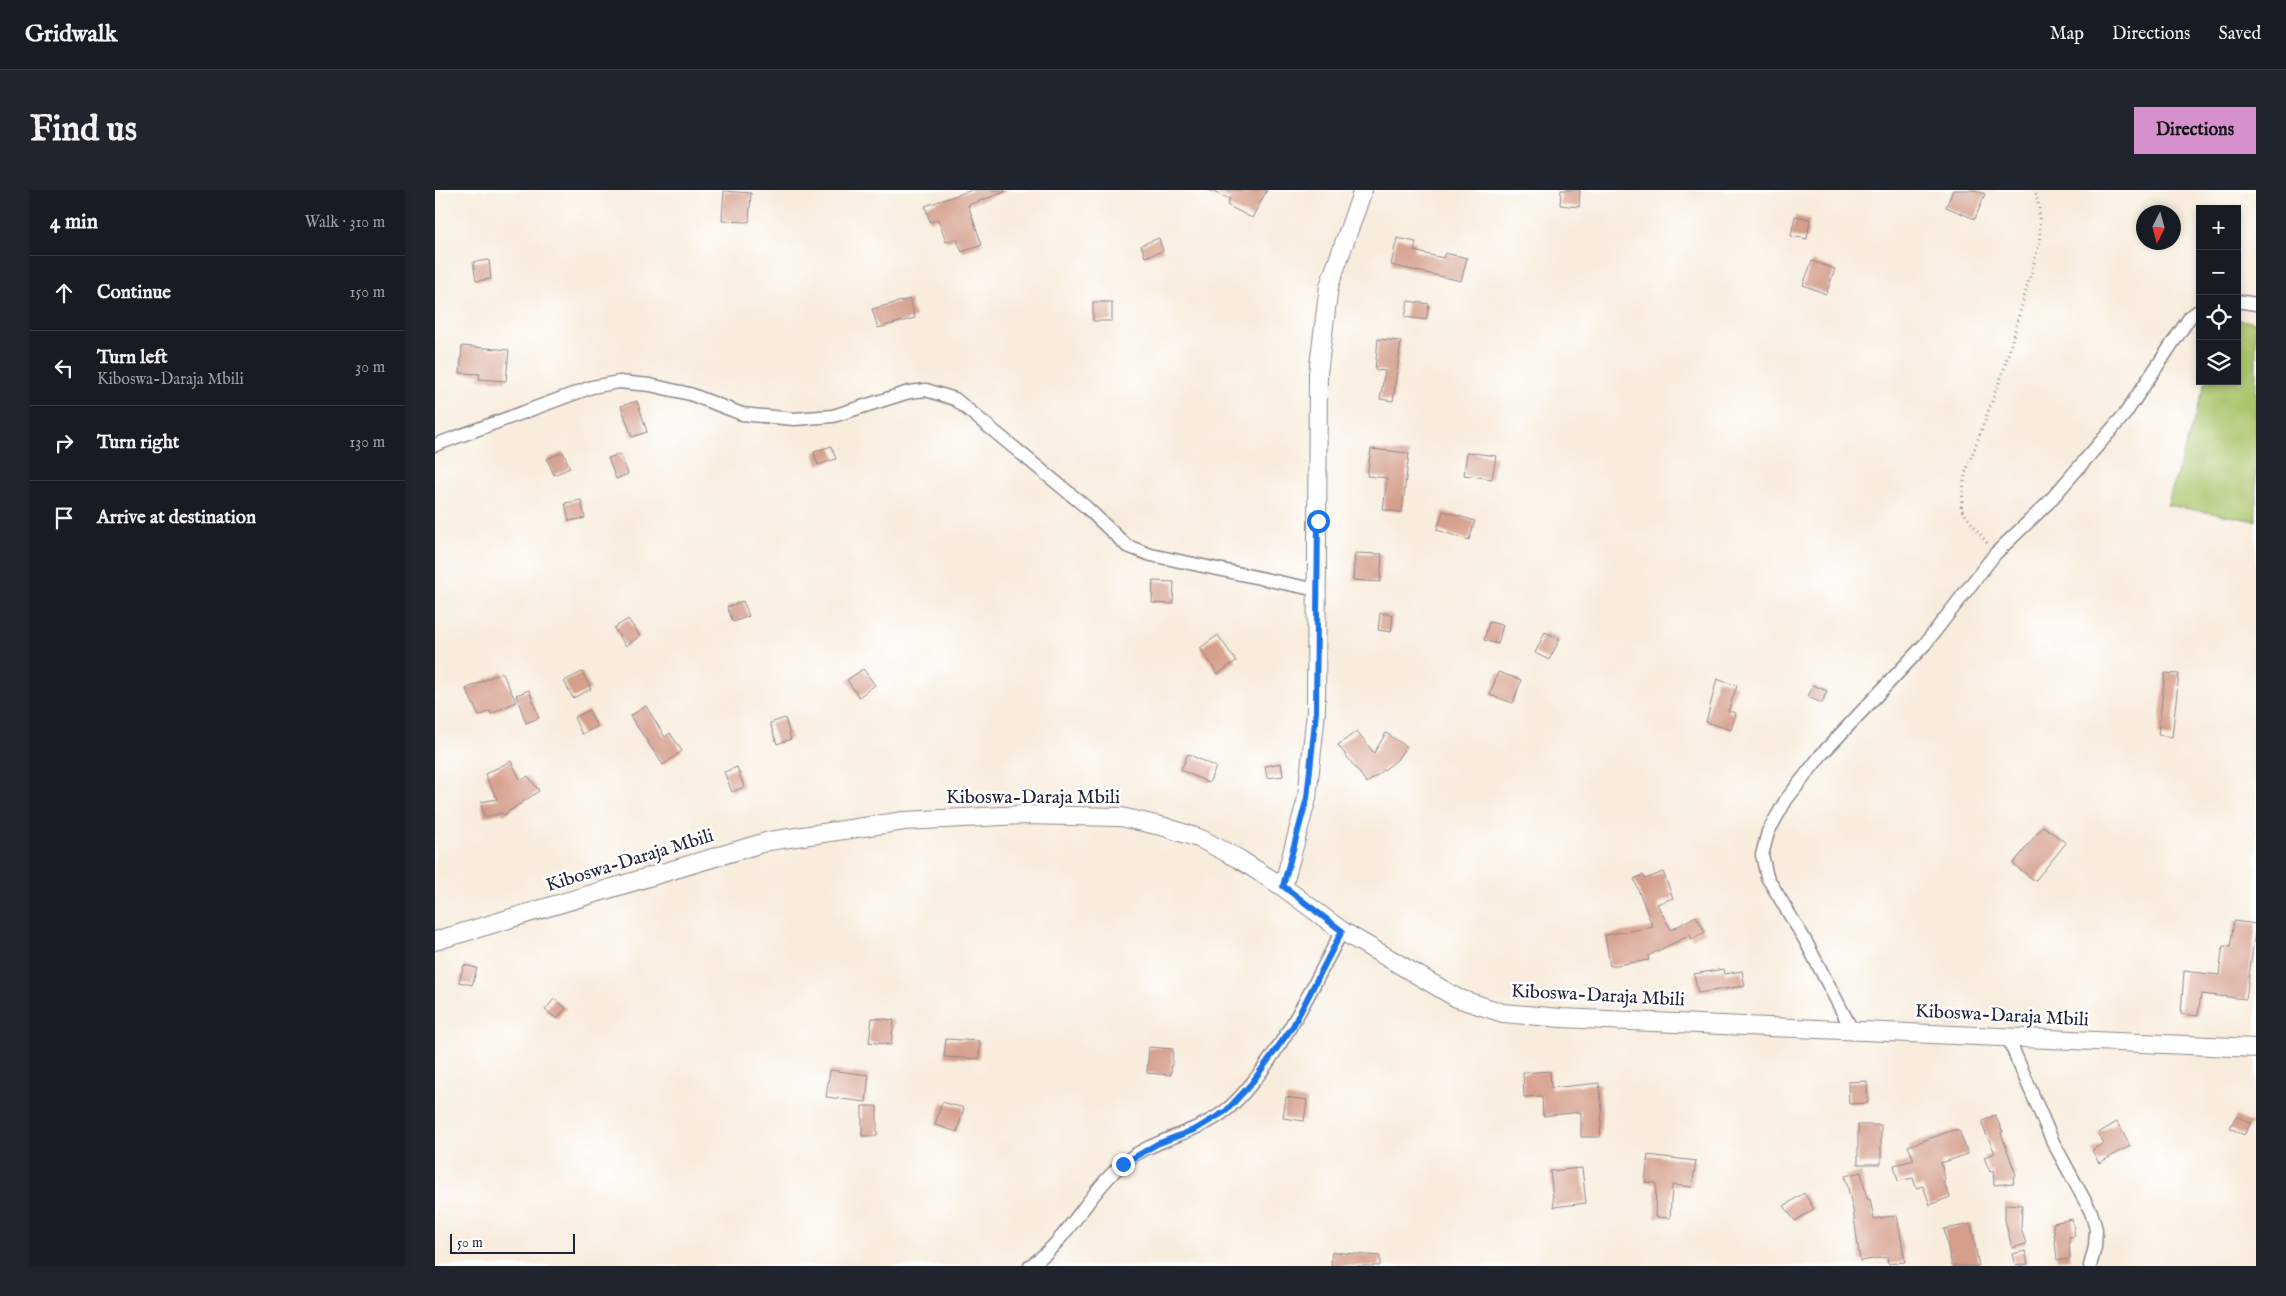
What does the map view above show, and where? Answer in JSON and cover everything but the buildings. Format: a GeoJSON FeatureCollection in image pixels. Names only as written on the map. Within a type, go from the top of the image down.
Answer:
{"type":"FeatureCollection","features":[{"type":"Feature","properties":{"kind":"main road"},"geometry":{"type":"LineString","coordinates":[[1283,886],[1307,798],[1316,712],[1318,373],[1329,286],[1363,190]]}},
{"type":"Feature","properties":{"kind":"main road","name":"Kiboswa-Daraja Mbili"},"geometry":{"type":"LineString","coordinates":[[435,941],[769,841],[904,821],[1022,815],[1121,817],[1165,827],[1201,839],[1239,859],[1283,886],[1342,931],[1457,998],[1503,1013],[1561,1018],[2256,1048]]}},
{"type":"Feature","properties":{"kind":"street"},"geometry":{"type":"LineString","coordinates":[[2241,302],[2256,304]]}},
{"type":"Feature","properties":{"kind":"street"},"geometry":{"type":"LineString","coordinates":[[1852,1030],[1805,940],[1767,877],[1762,855],[1768,832],[1786,800],[1821,755],[1925,644],[1995,554],[2048,503],[2125,414],[2190,317],[2196,313]]}},
{"type":"Feature","properties":{"kind":"street"},"geometry":{"type":"LineString","coordinates":[[435,445],[592,387],[619,382],[691,394],[742,414],[794,420],[833,416],[909,392],[926,390],[955,399],[1086,507],[1127,546],[1151,555],[1317,590]]}},
{"type":"Feature","properties":{"kind":"street"},"geometry":{"type":"LineString","coordinates":[[1030,1266],[1041,1258],[1069,1228],[1098,1188],[1123,1164],[1157,1144],[1196,1129],[1218,1116],[1226,1111],[1245,1091],[1293,1026],[1342,931]]}},
{"type":"Feature","properties":{"kind":"street"},"geometry":{"type":"LineString","coordinates":[[2009,1038],[2053,1142],[2091,1212],[2096,1229],[2095,1247],[2090,1266]]}},
{"type":"Feature","properties":{"kind":"path"},"geometry":{"type":"LineString","coordinates":[[1995,554],[1961,509],[1965,474],[2003,372],[2040,241],[2039,207],[2035,190]]}},
{"type":"Feature","properties":{"kind":"green space"},"geometry":{"type":"Polygon","coordinates":[[[2241,320],[2256,323],[2256,521],[2167,505],[2205,385],[2241,385],[2241,320]]]}},
{"type":"Feature","properties":{"kind":"route"},"geometry":{"type":"LineString","coordinates":[[1123,1164],[1157,1144],[1196,1129],[1226,1111],[1251,1084],[1293,1026],[1342,931],[1283,886],[1307,798],[1316,712],[1318,521]]}}]}
